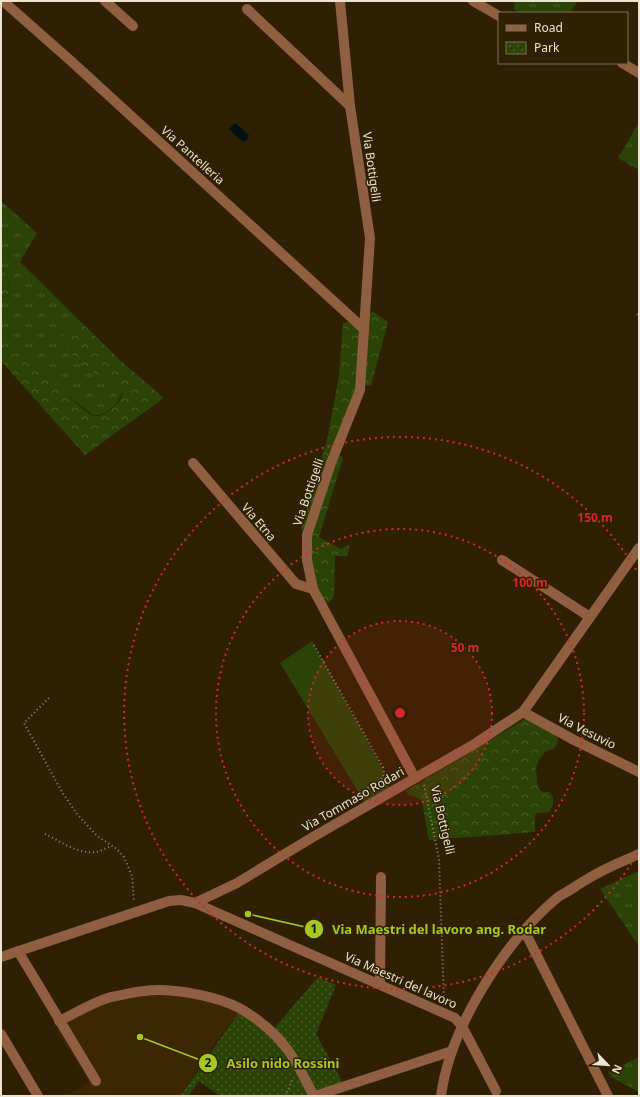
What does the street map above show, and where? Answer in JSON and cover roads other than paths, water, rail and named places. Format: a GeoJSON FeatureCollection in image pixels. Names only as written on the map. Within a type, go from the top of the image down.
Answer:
{"type":"FeatureCollection","features":[{"type":"Feature","properties":{"kind":"street","name":"Via Pantelleria"},"geometry":{"type":"LineString","coordinates":[[3,1],[77,66],[364,329]]}},
{"type":"Feature","properties":{"kind":"street"},"geometry":{"type":"LineString","coordinates":[[105,1],[133,26]]}},
{"type":"Feature","properties":{"kind":"street","name":"Via Bottigelli"},"geometry":{"type":"LineString","coordinates":[[340,1],[350,106],[370,238],[360,390],[331,462],[307,535],[307,560],[313,589],[415,778]]}},
{"type":"Feature","properties":{"kind":"street"},"geometry":{"type":"LineString","coordinates":[[473,1],[498,15]]}},
{"type":"Feature","properties":{"kind":"street"},"geometry":{"type":"LineString","coordinates":[[247,9],[350,106]]}},
{"type":"Feature","properties":{"kind":"street"},"geometry":{"type":"LineString","coordinates":[[624,64],[639,73]]}},
{"type":"Feature","properties":{"kind":"street","name":"Via Etna"},"geometry":{"type":"LineString","coordinates":[[193,463],[296,584],[313,589]]}},
{"type":"Feature","properties":{"kind":"street","name":"Via Tommaso Rodari"},"geometry":{"type":"LineString","coordinates":[[195,903],[237,883],[476,743],[523,712],[639,548]]}},
{"type":"Feature","properties":{"kind":"street"},"geometry":{"type":"LineString","coordinates":[[502,560],[590,617]]}},
{"type":"Feature","properties":{"kind":"street","name":"Via Vesuvio"},"geometry":{"type":"LineString","coordinates":[[523,712],[574,740],[639,772]]}},
{"type":"Feature","properties":{"kind":"street"},"geometry":{"type":"LineString","coordinates":[[441,1096],[452,1051],[462,1026],[482,990],[524,930],[559,897],[599,872],[639,854]]}},
{"type":"Feature","properties":{"kind":"street","name":"Via Maestri del lavoro"},"geometry":{"type":"LineString","coordinates":[[380,984],[381,877]]}},
{"type":"Feature","properties":{"kind":"street"},"geometry":{"type":"LineString","coordinates":[[1,957],[135,911],[169,901],[181,900],[195,903]]}},
{"type":"Feature","properties":{"kind":"street","name":"Via Maestri del lavoro"},"geometry":{"type":"LineString","coordinates":[[195,903],[455,1018],[462,1026]]}},
{"type":"Feature","properties":{"kind":"street"},"geometry":{"type":"LineString","coordinates":[[524,930],[608,1096]]}},
{"type":"Feature","properties":{"kind":"street"},"geometry":{"type":"LineString","coordinates":[[18,951],[96,1081]]}},
{"type":"Feature","properties":{"kind":"street"},"geometry":{"type":"LineString","coordinates":[[59,1021],[110,997],[145,991],[162,990],[194,993],[240,1009],[272,1033],[286,1048],[314,1096],[452,1051]]}},
{"type":"Feature","properties":{"kind":"street"},"geometry":{"type":"LineString","coordinates":[[462,1026],[496,1091]]}},
{"type":"Feature","properties":{"kind":"street"},"geometry":{"type":"LineString","coordinates":[[1,1034],[38,1096]]}},
{"type":"Feature","properties":{"kind":"place","name":"Via Maestri del lavoro ang. Rodar"},"geometry":{"type":"Point","coordinates":[248,914]}},
{"type":"Feature","properties":{"kind":"place","name":"Asilo nido Rossini"},"geometry":{"type":"Point","coordinates":[140,1037]}}]}
